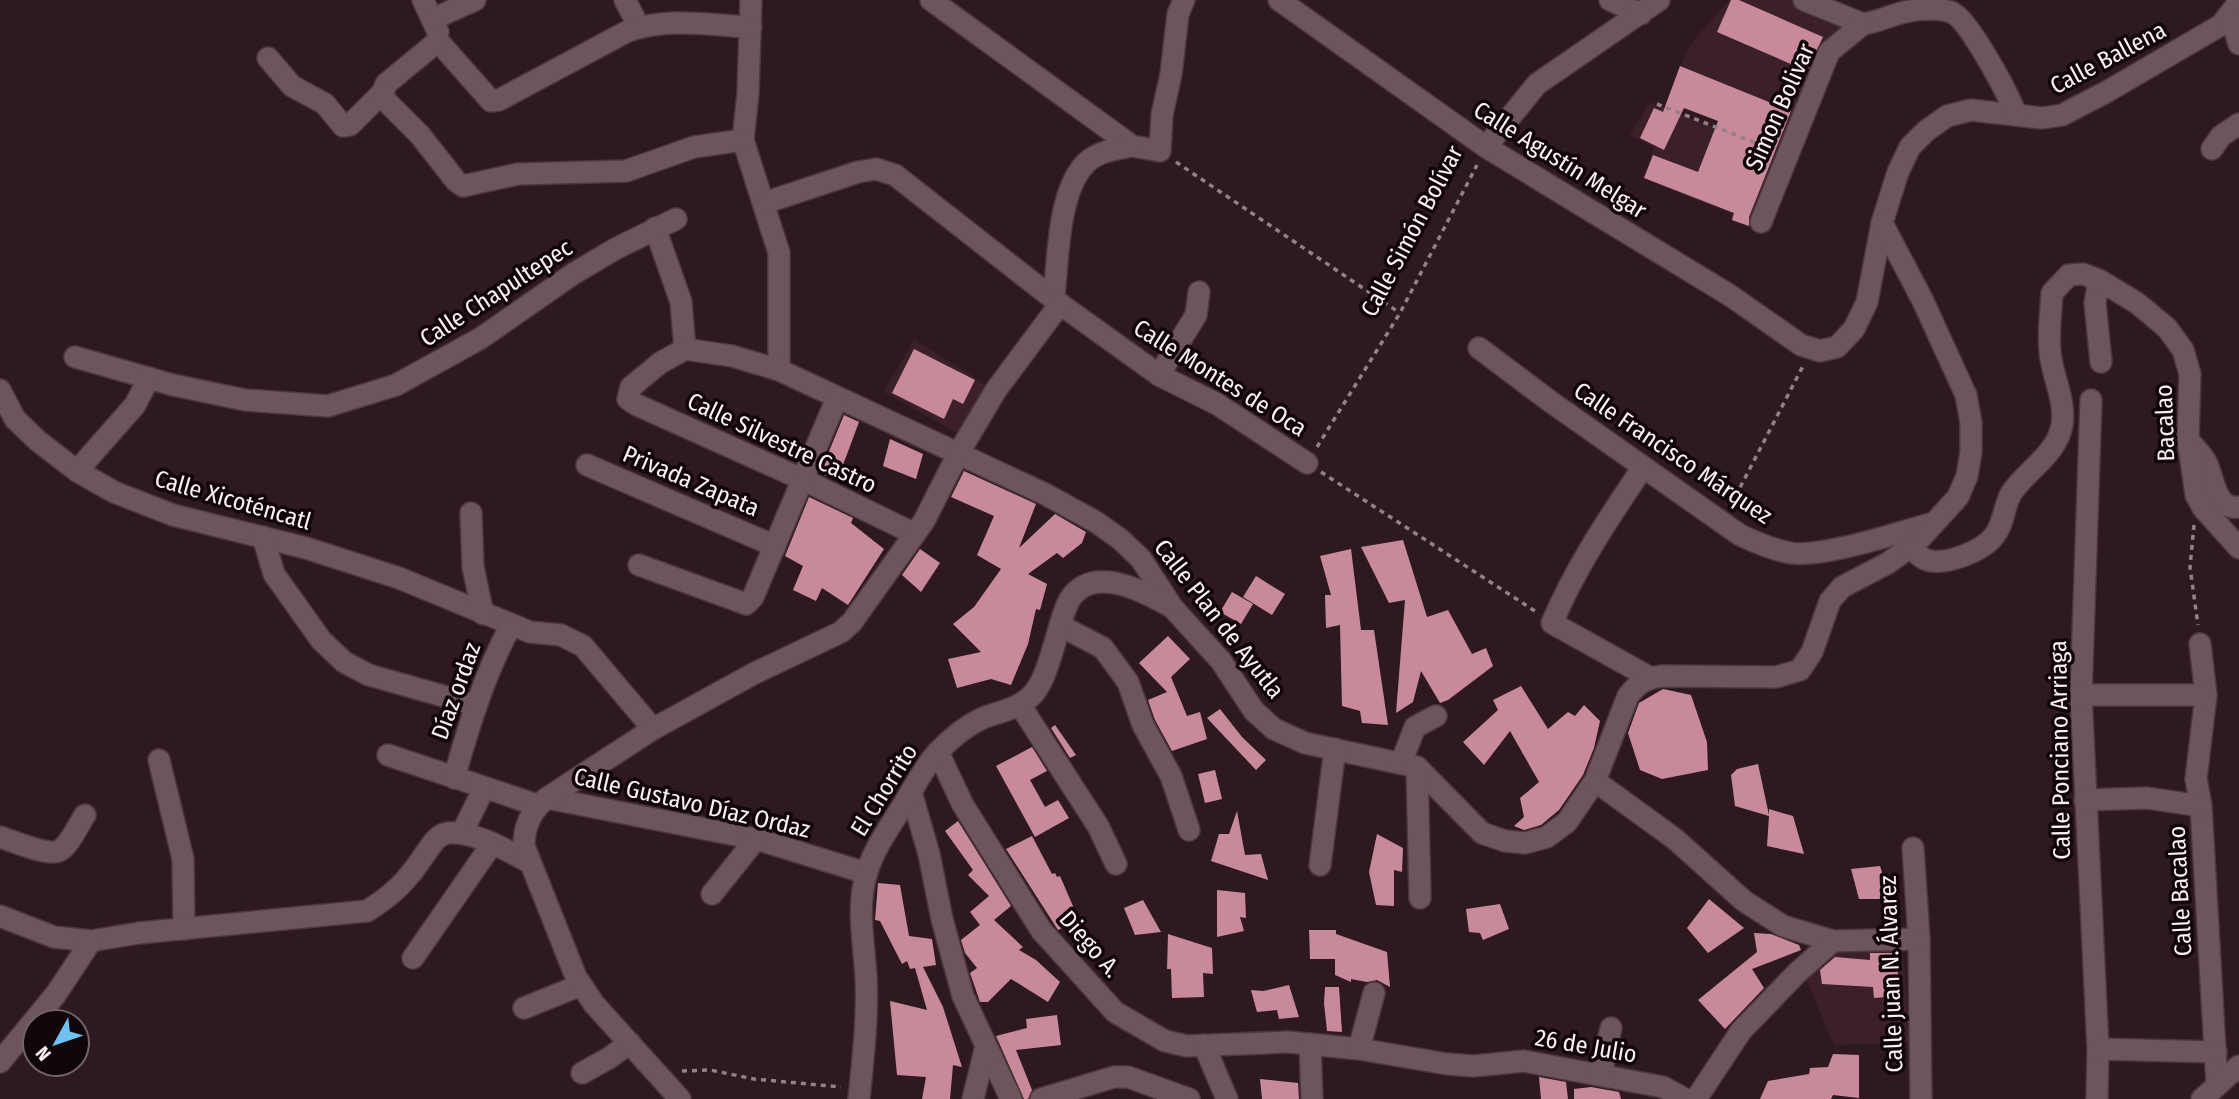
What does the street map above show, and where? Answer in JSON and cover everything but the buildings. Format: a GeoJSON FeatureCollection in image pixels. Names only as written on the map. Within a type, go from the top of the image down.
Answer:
{"type":"FeatureCollection","features":[{"type":"Feature","properties":{"kind":"street"},"geometry":{"type":"LineString","coordinates":[[423,0],[438,30],[438,41],[491,101],[499,100],[648,24],[751,27]]}},
{"type":"Feature","properties":{"kind":"street"},"geometry":{"type":"LineString","coordinates":[[433,19],[475,0]]}},
{"type":"Feature","properties":{"kind":"street"},"geometry":{"type":"LineString","coordinates":[[625,0],[639,27]]}},
{"type":"Feature","properties":{"kind":"street"},"geometry":{"type":"LineString","coordinates":[[751,0],[743,140],[779,253],[779,370]]}},
{"type":"Feature","properties":{"kind":"street"},"geometry":{"type":"LineString","coordinates":[[931,0],[1132,146]]}},
{"type":"Feature","properties":{"kind":"street"},"geometry":{"type":"LineString","coordinates":[[680,1099],[594,1004],[581,985],[524,846],[524,832],[542,802],[653,729],[752,674],[841,632],[852,622],[925,521],[958,454],[996,390],[1057,300],[1068,195],[1075,177],[1087,162],[1103,152],[1132,146],[1160,151],[1162,115],[1171,74],[1178,14],[1184,0]]}},
{"type":"Feature","properties":{"kind":"street","name":"Calle Agustín Melgar"},"geometry":{"type":"LineString","coordinates":[[1279,0],[1486,147],[1731,296],[1801,345],[1820,351]]}},
{"type":"Feature","properties":{"kind":"street"},"geometry":{"type":"LineString","coordinates":[[1610,0],[1642,14]]}},
{"type":"Feature","properties":{"kind":"street","name":"Calle Simón Bolívar"},"geometry":{"type":"LineString","coordinates":[[1486,147],[1537,84],[1659,0]]}},
{"type":"Feature","properties":{"kind":"street"},"geometry":{"type":"LineString","coordinates":[[1804,0],[1863,24],[1880,22],[1908,10],[1947,6],[1966,23],[2008,92],[2016,115]]}},
{"type":"Feature","properties":{"kind":"street"},"geometry":{"type":"LineString","coordinates":[[2233,9],[2239,44]]}},
{"type":"Feature","properties":{"kind":"street","name":"Calle Ballena"},"geometry":{"type":"LineString","coordinates":[[1820,351],[1837,347],[1854,329],[1867,302],[1882,223],[1898,172],[1910,147],[1926,131],[1947,116],[1971,110],[2042,118],[2063,115],[2200,38],[2233,9]]}},
{"type":"Feature","properties":{"kind":"street","name":"Simon Bolivar"},"geometry":{"type":"LineString","coordinates":[[1761,222],[1829,52],[1863,24]]}},
{"type":"Feature","properties":{"kind":"street"},"geometry":{"type":"LineString","coordinates":[[268,58],[292,86],[325,104],[344,126],[350,125],[383,92],[386,84],[438,41]]}},
{"type":"Feature","properties":{"kind":"street"},"geometry":{"type":"LineString","coordinates":[[383,92],[386,101],[421,135],[456,181],[463,186],[518,174],[626,171],[694,147],[743,140]]}},
{"type":"Feature","properties":{"kind":"street"},"geometry":{"type":"LineString","coordinates":[[2212,149],[2221,136],[2239,124]]}},
{"type":"Feature","properties":{"kind":"street","name":"Calle Montes de Oca"},"geometry":{"type":"LineString","coordinates":[[764,203],[858,172],[876,169],[895,175],[1159,375],[1217,404],[1307,463]]}},
{"type":"Feature","properties":{"kind":"street","name":"Calle Chapultepec"},"geometry":{"type":"LineString","coordinates":[[75,357],[149,378],[245,400],[328,406],[396,385],[481,338],[573,274],[654,228],[676,219]]}},
{"type":"Feature","properties":{"kind":"street"},"geometry":{"type":"LineString","coordinates":[[1409,765],[1482,833],[1504,841],[1525,844],[1547,837],[1567,822],[1595,781],[1628,696],[1636,685],[1649,677],[1776,677],[1800,670],[1812,652],[1830,601],[1842,587],[1888,563],[1910,547],[1958,497],[1967,476],[1971,452],[1966,394],[1928,310],[1882,223]]}},
{"type":"Feature","properties":{"kind":"street"},"geometry":{"type":"LineString","coordinates":[[654,228],[681,302],[685,349]]}},
{"type":"Feature","properties":{"kind":"street"},"geometry":{"type":"LineString","coordinates":[[1910,547],[1927,560],[1941,562],[1980,550],[1994,537],[2002,524],[2006,503],[2013,491],[2058,441],[2062,404],[2050,353],[2052,293],[2069,275],[2083,274],[2099,280],[2095,303],[2101,362]]}},
{"type":"Feature","properties":{"kind":"street","name":"Bacalao"},"geometry":{"type":"LineString","coordinates":[[2099,280],[2137,303],[2167,328],[2183,350],[2190,374],[2188,440],[2196,495],[2203,508],[2239,548]]}},
{"type":"Feature","properties":{"kind":"street"},"geometry":{"type":"LineString","coordinates":[[1159,375],[1196,315],[1199,292]]}},
{"type":"Feature","properties":{"kind":"street","name":"Calle Francisco Márquez"},"geometry":{"type":"LineString","coordinates":[[1479,348],[1722,523],[1766,547],[1793,554],[1827,551],[1935,523]]}},
{"type":"Feature","properties":{"kind":"street","name":"Calle Plan de Ayutla"},"geometry":{"type":"LineString","coordinates":[[685,349],[732,356],[779,370],[1045,494],[1121,539],[1141,559],[1172,607],[1221,661],[1255,711],[1273,729],[1305,743],[1409,765]]}},
{"type":"Feature","properties":{"kind":"street","name":"Calle Silvestre Castro"},"geometry":{"type":"LineString","coordinates":[[685,349],[660,363],[631,387],[628,398],[637,405],[804,480],[915,534]]}},
{"type":"Feature","properties":{"kind":"street"},"geometry":{"type":"LineString","coordinates":[[77,471],[135,405],[149,378]]}},
{"type":"Feature","properties":{"kind":"street","name":"Calle Xicoténcatl"},"geometry":{"type":"LineString","coordinates":[[0,390],[15,419],[38,441],[77,471],[114,492],[173,515],[306,548],[398,578],[483,614]]}},
{"type":"Feature","properties":{"kind":"street"},"geometry":{"type":"LineString","coordinates":[[639,565],[746,604],[753,597],[837,398]]}},
{"type":"Feature","properties":{"kind":"street","name":"Calle Ponciano Arriaga"},"geometry":{"type":"LineString","coordinates":[[2091,400],[2081,695],[2098,1049],[2097,1099]]}},
{"type":"Feature","properties":{"kind":"street"},"geometry":{"type":"LineString","coordinates":[[2188,440],[2206,460],[2218,496],[2224,503],[2234,508],[2239,507]]}},
{"type":"Feature","properties":{"kind":"street","name":"Privada Zapata"},"geometry":{"type":"LineString","coordinates":[[587,465],[775,545]]}},
{"type":"Feature","properties":{"kind":"street"},"geometry":{"type":"LineString","coordinates":[[1643,467],[1570,582],[1552,623],[1649,677]]}},
{"type":"Feature","properties":{"kind":"street"},"geometry":{"type":"LineString","coordinates":[[471,513],[473,567],[483,614],[530,632],[561,635],[583,646],[653,729]]}},
{"type":"Feature","properties":{"kind":"street"},"geometry":{"type":"LineString","coordinates":[[263,537],[274,574],[321,640],[344,662],[369,675],[475,705]]}},
{"type":"Feature","properties":{"kind":"street","name":"El Chorrito"},"geometry":{"type":"LineString","coordinates":[[860,1094],[865,1041],[866,976],[861,938],[866,873],[876,850],[920,774],[938,752],[965,727],[1020,705],[1033,694],[1045,676],[1069,601],[1079,589],[1091,582],[1113,583],[1143,591],[1172,607]]}},
{"type":"Feature","properties":{"kind":"street","name":"Díaz ordaz"},"geometry":{"type":"LineString","coordinates":[[454,778],[475,705],[495,655],[511,625]]}},
{"type":"Feature","properties":{"kind":"street"},"geometry":{"type":"LineString","coordinates":[[1061,626],[1103,648],[1128,682],[1143,725],[1171,776],[1189,830]]}},
{"type":"Feature","properties":{"kind":"street","name":"Calle Bacalao"},"geometry":{"type":"LineString","coordinates":[[2200,643],[2206,695],[2196,779],[2201,806],[2216,1052],[2210,1091]]}},
{"type":"Feature","properties":{"kind":"street"},"geometry":{"type":"LineString","coordinates":[[2081,695],[2206,695]]}},
{"type":"Feature","properties":{"kind":"street"},"geometry":{"type":"LineString","coordinates":[[1020,705],[1098,826],[1116,864]]}},
{"type":"Feature","properties":{"kind":"street"},"geometry":{"type":"LineString","coordinates":[[1420,898],[1409,765],[1415,727],[1436,716]]}},
{"type":"Feature","properties":{"kind":"street"},"geometry":{"type":"LineString","coordinates":[[1320,864],[1335,749]]}},
{"type":"Feature","properties":{"kind":"street","name":"Diego A."},"geometry":{"type":"LineString","coordinates":[[938,752],[963,805],[1041,930],[1115,1012],[1165,1041],[1187,1045],[1287,1042],[1359,1049]]}},
{"type":"Feature","properties":{"kind":"street","name":"Calle Gustavo Díaz Ordaz"},"geometry":{"type":"LineString","coordinates":[[388,755],[484,788],[542,802],[756,839],[866,873]]}},
{"type":"Feature","properties":{"kind":"street"},"geometry":{"type":"LineString","coordinates":[[159,760],[183,859],[184,929]]}},
{"type":"Feature","properties":{"kind":"street"},"geometry":{"type":"LineString","coordinates":[[1595,781],[1675,839],[1744,901],[1783,926],[1833,941],[1919,939]]}},
{"type":"Feature","properties":{"kind":"street"},"geometry":{"type":"LineString","coordinates":[[462,833],[484,788]]}},
{"type":"Feature","properties":{"kind":"street"},"geometry":{"type":"LineString","coordinates":[[911,792],[929,854],[942,919],[963,996],[1011,1099]]}},
{"type":"Feature","properties":{"kind":"street"},"geometry":{"type":"LineString","coordinates":[[2085,800],[2147,798],[2201,806]]}},
{"type":"Feature","properties":{"kind":"street"},"geometry":{"type":"LineString","coordinates":[[0,836],[47,852],[58,851],[85,815]]}},
{"type":"Feature","properties":{"kind":"street"},"geometry":{"type":"LineString","coordinates":[[0,916],[54,937],[91,941],[367,911],[392,896],[435,840],[445,833],[462,833],[530,862]]}},
{"type":"Feature","properties":{"kind":"street"},"geometry":{"type":"LineString","coordinates":[[712,894],[756,839]]}},
{"type":"Feature","properties":{"kind":"street"},"geometry":{"type":"LineString","coordinates":[[413,958],[492,844]]}},
{"type":"Feature","properties":{"kind":"street","name":"Calle juan N. Álvarez"},"geometry":{"type":"LineString","coordinates":[[1913,848],[1919,939],[1921,1099]]}},
{"type":"Feature","properties":{"kind":"street"},"geometry":{"type":"LineString","coordinates":[[0,1062],[56,994],[91,941]]}},
{"type":"Feature","properties":{"kind":"street"},"geometry":{"type":"LineString","coordinates":[[1696,1099],[1741,1031],[1797,972],[1833,941]]}},
{"type":"Feature","properties":{"kind":"street"},"geometry":{"type":"LineString","coordinates":[[524,1008],[581,985]]}},
{"type":"Feature","properties":{"kind":"street"},"geometry":{"type":"LineString","coordinates":[[1359,1049],[1374,993]]}},
{"type":"Feature","properties":{"kind":"street"},"geometry":{"type":"LineString","coordinates":[[1601,1074],[1611,1028]]}},
{"type":"Feature","properties":{"kind":"street"},"geometry":{"type":"LineString","coordinates":[[582,1073],[630,1043]]}},
{"type":"Feature","properties":{"kind":"street"},"geometry":{"type":"LineString","coordinates":[[1310,1044],[1312,1099]]}},
{"type":"Feature","properties":{"kind":"street"},"geometry":{"type":"LineString","coordinates":[[1204,1045],[1227,1099]]}},
{"type":"Feature","properties":{"kind":"street"},"geometry":{"type":"LineString","coordinates":[[974,1099],[986,1046]]}},
{"type":"Feature","properties":{"kind":"street","name":"26 de Julio"},"geometry":{"type":"LineString","coordinates":[[1359,1049],[1474,1066],[1524,1061],[1663,1087],[1685,1099]]}},
{"type":"Feature","properties":{"kind":"street"},"geometry":{"type":"LineString","coordinates":[[2098,1049],[2216,1052]]}},
{"type":"Feature","properties":{"kind":"street"},"geometry":{"type":"LineString","coordinates":[[2210,1091],[2239,1066]]}},
{"type":"Feature","properties":{"kind":"street"},"geometry":{"type":"LineString","coordinates":[[1041,1099],[1114,1077],[1128,1077],[1189,1099]]}},
{"type":"Feature","properties":{"kind":"path"},"geometry":{"type":"LineString","coordinates":[[1657,104],[1787,155]]}},
{"type":"Feature","properties":{"kind":"path","name":"Calle Simón Bolívar"},"geometry":{"type":"LineString","coordinates":[[1307,463],[1400,313],[1486,147]]}},
{"type":"Feature","properties":{"kind":"path"},"geometry":{"type":"LineString","coordinates":[[1160,151],[1400,313]]}},
{"type":"Feature","properties":{"kind":"path"},"geometry":{"type":"LineString","coordinates":[[1722,523],[1802,366],[1820,351]]}},
{"type":"Feature","properties":{"kind":"path","name":"Calle Montes de Oca"},"geometry":{"type":"LineString","coordinates":[[1307,463],[1552,623]]}},
{"type":"Feature","properties":{"kind":"path"},"geometry":{"type":"LineString","coordinates":[[2200,643],[2190,567],[2195,520],[2203,508]]}},
{"type":"Feature","properties":{"kind":"path"},"geometry":{"type":"LineString","coordinates":[[656,1071],[710,1070],[860,1094]]}},
{"type":"Feature","properties":{"kind":"shaded area"},"geometry":{"type":"Polygon","coordinates":[[[1729,0],[1801,0],[1854,23],[1785,147],[1667,101],[1689,46],[1729,0]]]}},
{"type":"Feature","properties":{"kind":"shaded area"},"geometry":{"type":"Polygon","coordinates":[[[1650,102],[1784,156],[1757,230],[1732,221],[1731,214],[1643,178],[1654,147],[1630,135],[1650,102]]]}},
{"type":"Feature","properties":{"kind":"shaded area"},"geometry":{"type":"Polygon","coordinates":[[[914,339],[986,385],[957,433],[884,392],[914,339]]]}},
{"type":"Feature","properties":{"kind":"shaded area"},"geometry":{"type":"Polygon","coordinates":[[[1902,945],[1911,1043],[1834,1045],[1805,977],[1834,948],[1902,945]]]}}]}
